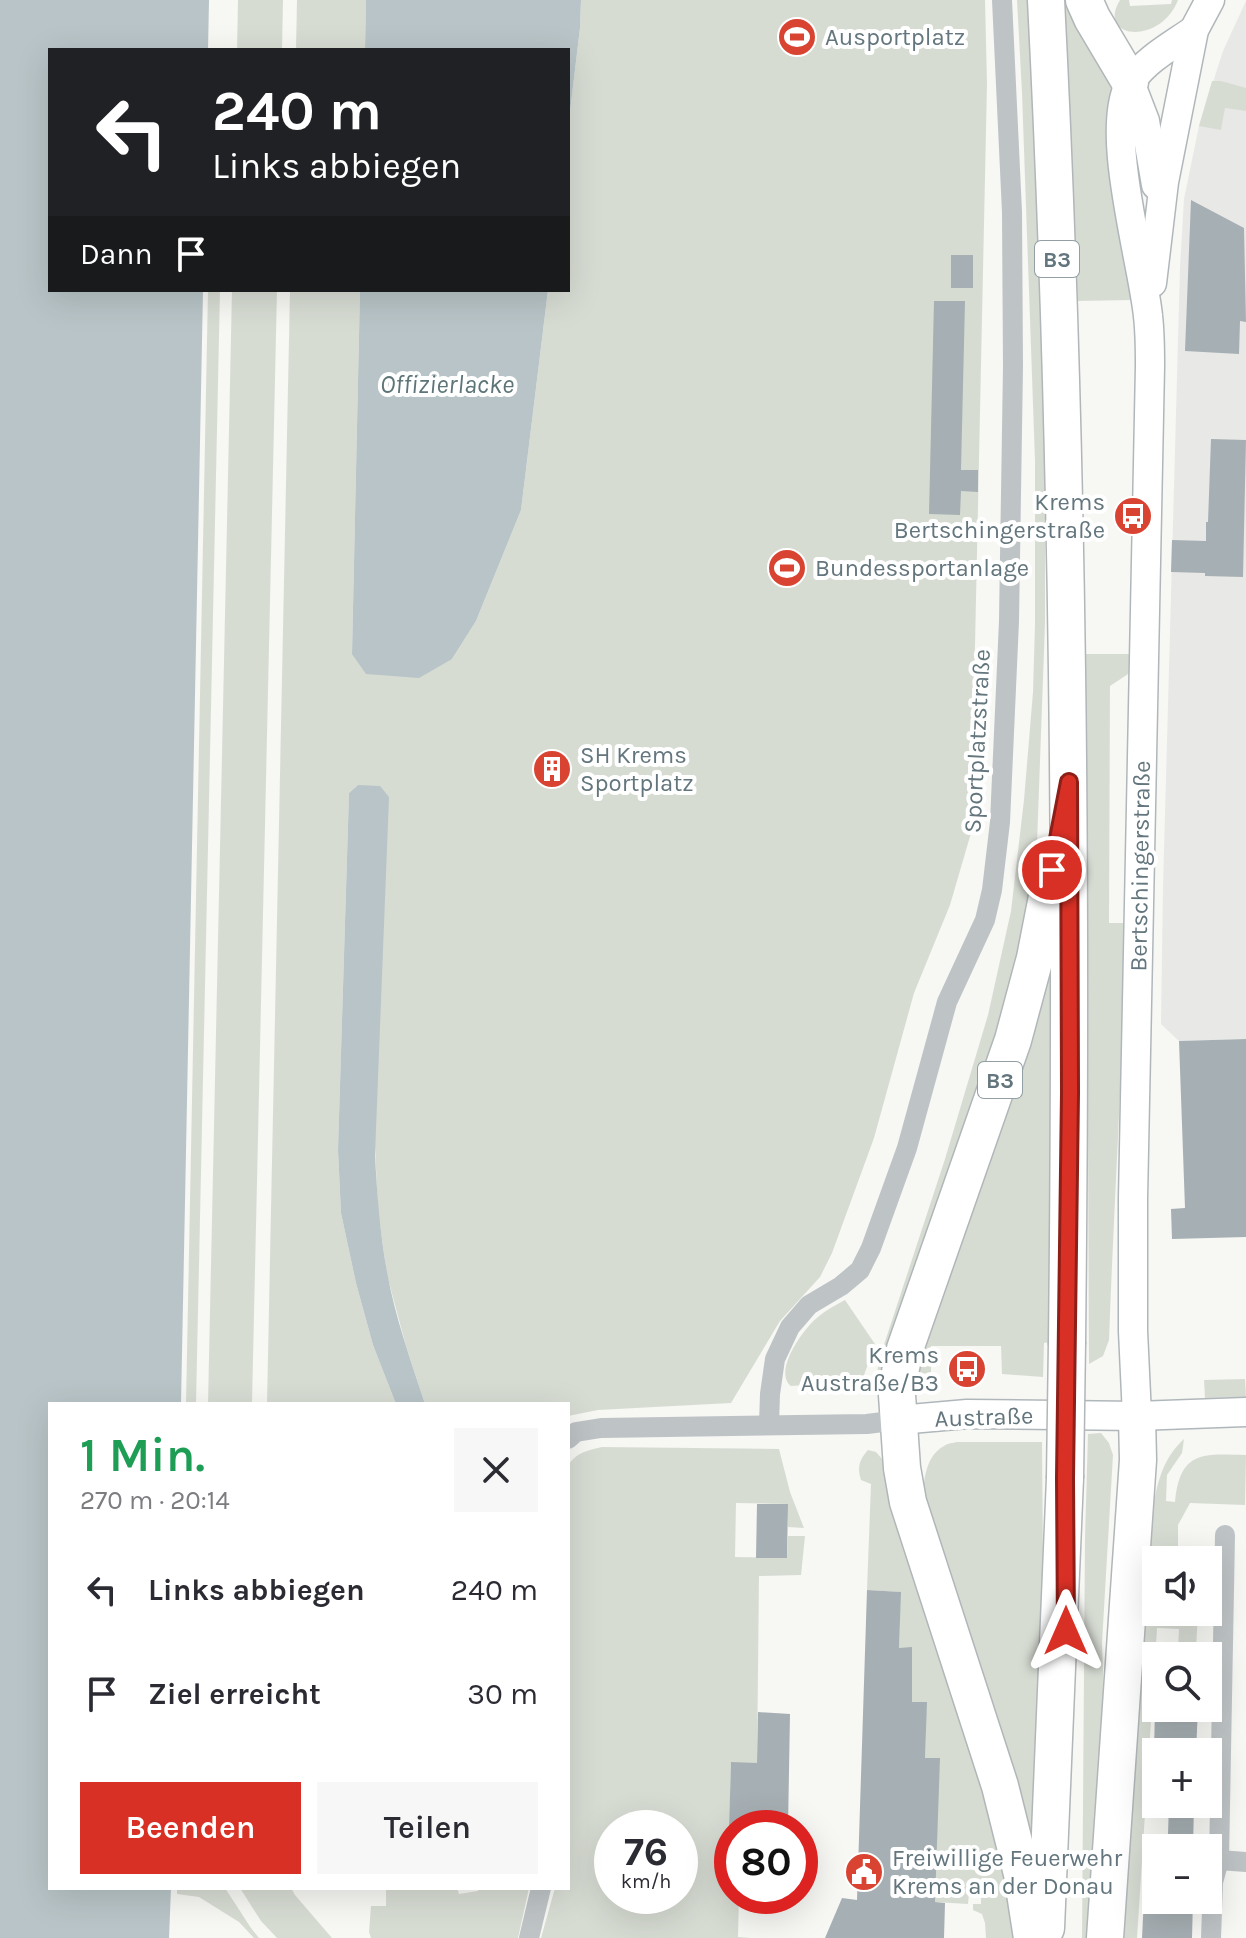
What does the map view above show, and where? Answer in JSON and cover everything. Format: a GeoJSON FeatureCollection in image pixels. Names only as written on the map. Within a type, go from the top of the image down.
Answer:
{"type":"FeatureCollection","features":[{"type":"Feature","properties":{"kind":"highway","name":"B3"},"geometry":{"type":"LineString","coordinates":[[1046,0],[1066,518],[1069,782],[1066,1938]]}},
{"type":"Feature","properties":{"kind":"highway"},"geometry":{"type":"LineString","coordinates":[[1084,0],[1130,82]]}},
{"type":"Feature","properties":{"kind":"highway","name":"B3"},"geometry":{"type":"LineString","coordinates":[[899,1420],[898,1382],[905,1349],[1021,1013],[1035,958],[1069,782]]}},
{"type":"Feature","properties":{"kind":"highway"},"geometry":{"type":"LineString","coordinates":[[1105,1938],[1138,1460],[1137,1416]]}},
{"type":"Feature","properties":{"kind":"highway"},"geometry":{"type":"LineString","coordinates":[[899,1420],[908,1502],[1000,1786],[1022,1874],[1032,1938]]}},
{"type":"Feature","properties":{"kind":"highway","name":"B3"},"geometry":{"type":"LineString","coordinates":[[1045,1938],[1065,1478]]}},
{"type":"Feature","properties":{"kind":"street","name":"Sportplatzstraße"},"geometry":{"type":"LineString","coordinates":[[769,1424],[775,1359],[790,1327],[809,1305],[841,1286],[860,1270],[871,1248],[907,1148],[947,1002],[985,920],[992,890],[1000,822],[1009,621],[1013,366],[1012,212],[1002,0]]}},
{"type":"Feature","properties":{"kind":"street","name":"Bertschingerstraße"},"geometry":{"type":"LineString","coordinates":[[1137,1416],[1133,1331],[1133,1198],[1149,417],[1148,315],[1164,182],[1194,30],[1210,0]]}},
{"type":"Feature","properties":{"kind":"street","name":"Bertschingerstraße"},"geometry":{"type":"LineString","coordinates":[[1148,315],[1121,147],[1122,110],[1130,82],[1152,59],[1194,30]]}},
{"type":"Feature","properties":{"kind":"street","name":"Bertschingerstraße"},"geometry":{"type":"LineString","coordinates":[[1130,82],[1149,139],[1159,214]]}},
{"type":"Feature","properties":{"kind":"street","name":"Austraße"},"geometry":{"type":"LineString","coordinates":[[570,1437],[576,1432],[601,1428],[867,1424],[967,1414],[1137,1416],[1246,1412]]}},
{"type":"Feature","properties":{"kind":"street"},"geometry":{"type":"LineString","coordinates":[[1219,1834],[1225,1535]]}},
{"type":"Feature","properties":{"kind":"street"},"geometry":{"type":"LineString","coordinates":[[1222,1860],[1246,1862]]}},
{"type":"Feature","properties":{"kind":"street"},"geometry":{"type":"LineString","coordinates":[[529,1938],[541,1890]]}},
{"type":"Feature","properties":{"kind":"street"},"geometry":{"type":"LineString","coordinates":[[1211,1938],[1212,1914]]}},
{"type":"Feature","properties":{"kind":"shaded area"},"geometry":{"type":"Polygon","coordinates":[[[238,0],[283,0],[282,48],[237,48],[238,0]]]}},
{"type":"Feature","properties":{"kind":"shaded area"},"geometry":{"type":"Polygon","coordinates":[[[297,0],[366,0],[365,48],[296,48],[297,0]]]}},
{"type":"Feature","properties":{"kind":"shaded area"},"geometry":{"type":"Polygon","coordinates":[[[581,0],[985,0],[987,84],[971,833],[950,905],[914,993],[874,1138],[832,1253],[820,1277],[780,1321],[731,1403],[598,1410],[570,1416],[570,1402],[424,1402],[387,1275],[378,1211],[358,785],[349,793],[338,1150],[341,1213],[373,1345],[395,1402],[267,1402],[290,292],[360,292],[352,654],[452,659],[476,621],[521,510],[548,292],[570,292],[570,111],[581,0]]]}},
{"type":"Feature","properties":{"kind":"shaded area"},"geometry":{"type":"Polygon","coordinates":[[[1017,0],[1028,0],[1045,462],[1045,623],[1036,872],[1023,954],[881,1376],[878,1377],[879,1360],[988,1015],[1011,911],[1024,800],[1033,692],[1035,461],[1017,0]]]}},
{"type":"Feature","properties":{"kind":"shaded area"},"geometry":{"type":"Polygon","coordinates":[[[1065,0],[1070,0],[1113,77],[1132,300],[1077,301],[1065,0]]]}},
{"type":"Feature","properties":{"kind":"shaded area"},"geometry":{"type":"Polygon","coordinates":[[[1120,0],[1129,0],[1130,6],[1171,4],[1172,0],[1178,0],[1158,25],[1133,32],[1116,23],[1115,13],[1120,0]]]}},
{"type":"Feature","properties":{"kind":"shaded area"},"geometry":{"type":"Polygon","coordinates":[[[1246,1],[1246,1039],[1179,1041],[1161,1024],[1184,199],[1199,126],[1223,51],[1246,1]]]}},
{"type":"Feature","properties":{"kind":"shaded area"},"geometry":{"type":"Polygon","coordinates":[[[1212,81],[1246,88],[1246,111],[1225,108],[1221,130],[1199,126],[1212,81]]]}},
{"type":"Feature","properties":{"kind":"shaded area"},"geometry":{"type":"Polygon","coordinates":[[[208,292],[220,292],[196,1402],[186,1402],[208,292]]]}},
{"type":"Feature","properties":{"kind":"shaded area"},"geometry":{"type":"Polygon","coordinates":[[[232,292],[277,292],[252,1402],[208,1402],[232,292]]]}},
{"type":"Feature","properties":{"kind":"shaded area"},"geometry":{"type":"Polygon","coordinates":[[[1086,654],[1131,654],[1131,672],[1110,686],[1109,923],[1126,923],[1125,975],[1109,1340],[1103,1356],[1089,1364],[1086,654]]]}},
{"type":"Feature","properties":{"kind":"shaded area"},"geometry":{"type":"Polygon","coordinates":[[[1049,959],[1054,959],[1049,1342],[1044,1343],[1043,1377],[1002,1374],[1001,1346],[931,1346],[931,1374],[914,1373],[918,1349],[1031,1044],[1049,959]]]}},
{"type":"Feature","properties":{"kind":"shaded area"},"geometry":{"type":"Polygon","coordinates":[[[845,1300],[875,1344],[863,1378],[859,1381],[791,1386],[786,1379],[786,1371],[798,1340],[818,1317],[845,1300]]]}},
{"type":"Feature","properties":{"kind":"shaded area"},"geometry":{"type":"Polygon","coordinates":[[[1245,1379],[1246,1397],[1205,1398],[1204,1380],[1245,1379]]]}},
{"type":"Feature","properties":{"kind":"shaded area"},"geometry":{"type":"Polygon","coordinates":[[[1101,1433],[1113,1455],[1102,1643],[1105,1724],[1093,1938],[1082,1938],[1088,1434],[1101,1433]]]}},
{"type":"Feature","properties":{"kind":"shaded area"},"geometry":{"type":"Polygon","coordinates":[[[1184,1439],[1182,1453],[1167,1475],[1166,1501],[1175,1502],[1182,1473],[1196,1459],[1246,1455],[1245,1505],[1190,1503],[1178,1525],[1178,1546],[1149,1546],[1157,1487],[1164,1466],[1184,1439]]]}},
{"type":"Feature","properties":{"kind":"shaded area"},"geometry":{"type":"Polygon","coordinates":[[[957,1442],[1042,1442],[1043,1563],[1036,1857],[923,1502],[929,1463],[938,1450],[957,1442]]]}},
{"type":"Feature","properties":{"kind":"shaded area"},"geometry":{"type":"Polygon","coordinates":[[[602,1447],[779,1449],[790,1492],[804,1528],[788,1527],[787,1504],[736,1503],[735,1557],[787,1558],[788,1536],[805,1536],[801,1575],[759,1576],[757,1763],[731,1763],[730,1810],[714,1810],[714,1914],[739,1914],[738,1937],[751,1938],[541,1938],[554,1890],[570,1890],[570,1463],[578,1455],[602,1447]]]}},
{"type":"Feature","properties":{"kind":"shaded area"},"geometry":{"type":"Polygon","coordinates":[[[868,1450],[876,1452],[882,1459],[890,1478],[988,1790],[1017,1938],[986,1938],[982,1914],[973,1910],[973,1904],[981,1904],[981,1896],[974,1896],[974,1882],[970,1882],[968,1904],[935,1902],[939,1758],[925,1758],[926,1702],[912,1702],[912,1648],[899,1648],[900,1592],[867,1590],[871,1484],[861,1480],[859,1468],[868,1450]]]}},
{"type":"Feature","properties":{"kind":"shaded area"},"geometry":{"type":"Polygon","coordinates":[[[1143,1626],[1197,1626],[1196,1642],[1178,1642],[1179,1629],[1157,1628],[1156,1642],[1142,1642],[1142,1722],[1151,1722],[1150,1738],[1142,1738],[1142,1818],[1145,1818],[1137,1938],[1119,1938],[1143,1626]]]}},
{"type":"Feature","properties":{"kind":"shaded area"},"geometry":{"type":"Polygon","coordinates":[[[177,1890],[226,1890],[259,1938],[254,1938],[239,1922],[199,1897],[177,1894],[177,1890]]]}},
{"type":"Feature","properties":{"kind":"shaded area"},"geometry":{"type":"Polygon","coordinates":[[[241,1890],[292,1890],[332,1938],[277,1938],[261,1921],[241,1890]]]}},
{"type":"Feature","properties":{"kind":"shaded area"},"geometry":{"type":"Polygon","coordinates":[[[386,1890],[458,1890],[459,1894],[478,1890],[529,1890],[518,1938],[371,1938],[371,1906],[386,1906],[386,1890]]]}},
{"type":"Feature","properties":{"kind":"water"},"geometry":{"type":"Polygon","coordinates":[[[0,0],[209,0],[208,48],[48,48],[48,292],[203,292],[181,1402],[48,1402],[48,1890],[171,1890],[169,1938],[0,1938],[0,0]]]}},
{"type":"Feature","properties":{"kind":"water"},"geometry":{"type":"Polygon","coordinates":[[[366,0],[581,0],[570,111],[570,48],[365,48],[366,0]]]}},
{"type":"Feature","properties":{"kind":"water","name":"Offizierlacke"},"geometry":{"type":"Polygon","coordinates":[[[360,292],[548,292],[521,510],[476,621],[452,659],[419,678],[366,674],[352,654],[360,292]]]}},
{"type":"Feature","properties":{"kind":"water"},"geometry":{"type":"Polygon","coordinates":[[[358,785],[380,786],[389,797],[375,1155],[390,1289],[424,1402],[395,1402],[373,1345],[341,1213],[338,1150],[349,793],[358,785]]]}},
{"type":"Feature","properties":{"kind":"building"},"geometry":{"type":"Polygon","coordinates":[[[1191,200],[1244,228],[1246,322],[1240,321],[1239,354],[1185,351],[1191,200]]]}},
{"type":"Feature","properties":{"kind":"building"},"geometry":{"type":"Polygon","coordinates":[[[951,255],[973,255],[973,288],[951,288],[951,255]]]}},
{"type":"Feature","properties":{"kind":"building"},"geometry":{"type":"Polygon","coordinates":[[[934,301],[965,301],[961,470],[978,470],[978,492],[961,491],[960,515],[929,514],[934,301]]]}},
{"type":"Feature","properties":{"kind":"building"},"geometry":{"type":"Polygon","coordinates":[[[1211,439],[1246,440],[1243,577],[1171,572],[1172,540],[1206,541],[1211,439]]]}},
{"type":"Feature","properties":{"kind":"building","name":"SH Krems Sportplatz"},"geometry":{"type":"Polygon","coordinates":[[[542,753],[564,754],[562,785],[541,784],[542,753]]]}},
{"type":"Feature","properties":{"kind":"building"},"geometry":{"type":"Polygon","coordinates":[[[1246,1039],[1246,1237],[1172,1239],[1171,1209],[1185,1208],[1179,1041],[1246,1039]]]}},
{"type":"Feature","properties":{"kind":"building"},"geometry":{"type":"Polygon","coordinates":[[[757,1504],[788,1504],[787,1558],[756,1558],[757,1504]]]}},
{"type":"Feature","properties":{"kind":"building"},"geometry":{"type":"Polygon","coordinates":[[[867,1590],[901,1592],[899,1648],[912,1647],[912,1702],[927,1702],[925,1758],[940,1758],[935,1902],[945,1903],[944,1938],[825,1938],[842,1898],[857,1900],[867,1590]]]}},
{"type":"Feature","properties":{"kind":"building"},"geometry":{"type":"Polygon","coordinates":[[[758,1712],[790,1714],[788,1810],[730,1810],[731,1762],[757,1763],[758,1712]]]}},
{"type":"Feature","properties":{"kind":"building"},"geometry":{"type":"Polygon","coordinates":[[[1155,1722],[1197,1722],[1197,1738],[1154,1738],[1155,1722]]]}},
{"type":"Feature","properties":{"kind":"building"},"geometry":{"type":"Polygon","coordinates":[[[1169,1818],[1194,1818],[1193,1834],[1168,1834],[1169,1818]]]}},
{"type":"Feature","properties":{"kind":"building"},"geometry":{"type":"Polygon","coordinates":[[[1143,1914],[1193,1914],[1192,1938],[1142,1938],[1143,1914]]]}},
{"type":"Feature","properties":{"kind":"place","name":"Ausportplatz"},"geometry":{"type":"Point","coordinates":[797,37]}},
{"type":"Feature","properties":{"kind":"place","name":"Krems Bertschingerstraße"},"geometry":{"type":"Point","coordinates":[1133,516]}},
{"type":"Feature","properties":{"kind":"place","name":"Bundessportanlage"},"geometry":{"type":"Point","coordinates":[787,568]}},
{"type":"Feature","properties":{"kind":"place","name":"SH Krems Sportplatz"},"geometry":{"type":"Point","coordinates":[552,769]}},
{"type":"Feature","properties":{"kind":"place","name":"Krems Austraße/B3"},"geometry":{"type":"Point","coordinates":[967,1369]}},
{"type":"Feature","properties":{"kind":"place","name":"Freiwillige Feuerwehr Krems an der Donau"},"geometry":{"type":"Point","coordinates":[864,1872]}},
{"type":"Feature","properties":{"kind":"route"},"geometry":{"type":"LineString","coordinates":[[1052,870],[1069,782],[1066,1631]]}}]}
